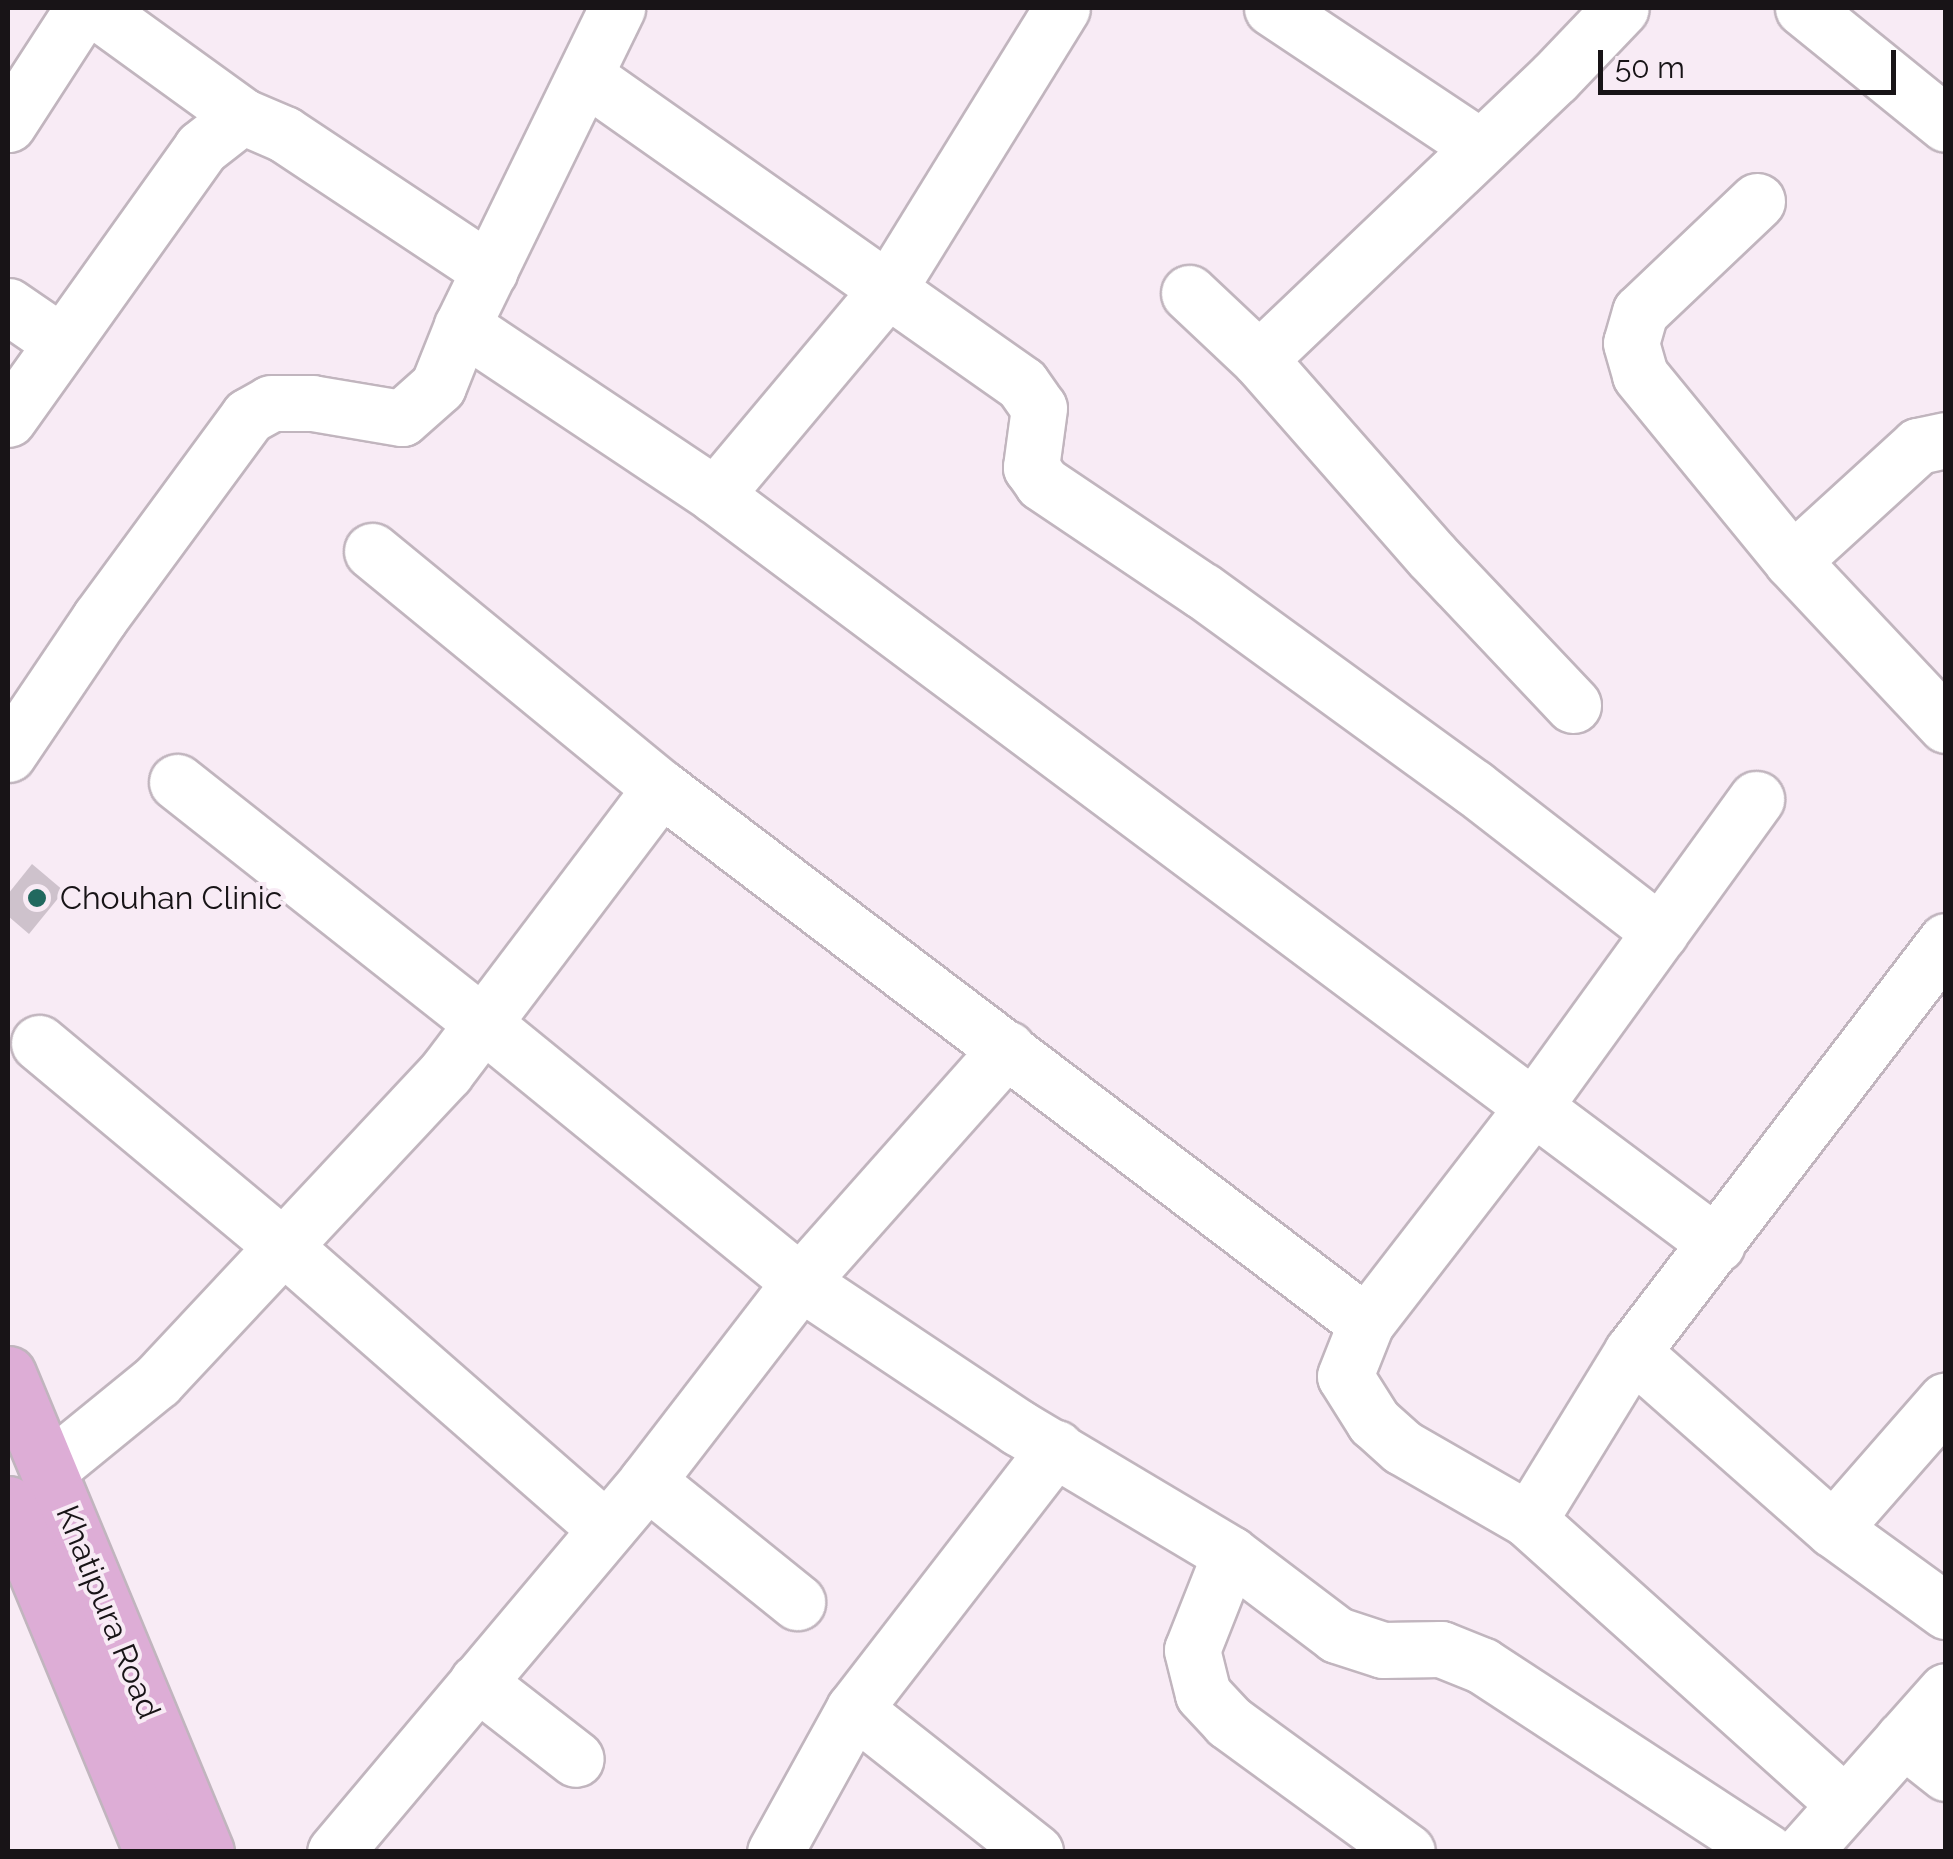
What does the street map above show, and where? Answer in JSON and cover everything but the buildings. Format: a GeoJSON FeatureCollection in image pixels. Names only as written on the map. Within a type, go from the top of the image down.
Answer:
{"type":"FeatureCollection","features":[{"type":"Feature","properties":{"kind":"main road","name":"Khatipura Road"},"geometry":{"type":"LineString","coordinates":[[8,1374],[18,1507],[152,1852]]}},
{"type":"Feature","properties":{"kind":"main road","name":"Khatipura Road"},"geometry":{"type":"LineString","coordinates":[[18,1507],[206,1852]]}},
{"type":"Feature","properties":{"kind":"street"},"geometry":{"type":"LineString","coordinates":[[8,124],[83,8]]}},
{"type":"Feature","properties":{"kind":"street"},"geometry":{"type":"LineString","coordinates":[[93,8],[242,116],[284,134],[490,271]]}},
{"type":"Feature","properties":{"kind":"street"},"geometry":{"type":"LineString","coordinates":[[8,754],[98,619],[248,416],[272,403],[312,403],[402,418],[438,386],[462,326],[586,77],[616,8]]}},
{"type":"Feature","properties":{"kind":"street"},"geometry":{"type":"LineString","coordinates":[[714,495],[889,288],[1062,8]]}},
{"type":"Feature","properties":{"kind":"street"},"geometry":{"type":"LineString","coordinates":[[1272,8],[1479,146]]}},
{"type":"Feature","properties":{"kind":"street"},"geometry":{"type":"LineString","coordinates":[[1259,359],[1621,8]]}},
{"type":"Feature","properties":{"kind":"street"},"geometry":{"type":"LineString","coordinates":[[1803,8],[1943,118]]}},
{"type":"Feature","properties":{"kind":"street"},"geometry":{"type":"LineString","coordinates":[[586,77],[1022,384],[1040,408],[1031,466],[1042,483],[1219,602],[1473,787],[1660,932]]}},
{"type":"Feature","properties":{"kind":"street"},"geometry":{"type":"LineString","coordinates":[[8,420],[201,148],[242,116]]}},
{"type":"Feature","properties":{"kind":"street"},"geometry":{"type":"LineString","coordinates":[[1757,201],[1640,312],[1631,343],[1640,374],[1792,561],[1946,724]]}},
{"type":"Feature","properties":{"kind":"street"},"geometry":{"type":"LineString","coordinates":[[1189,293],[1259,359],[1432,556],[1573,705]]}},
{"type":"Feature","properties":{"kind":"street"},"geometry":{"type":"LineString","coordinates":[[8,306],[62,343]]}},
{"type":"Feature","properties":{"kind":"street"},"geometry":{"type":"LineString","coordinates":[[462,326],[714,495],[1717,1244]]}},
{"type":"Feature","properties":{"kind":"street"},"geometry":{"type":"LineString","coordinates":[[1792,561],[1918,446],[1946,440]]}},
{"type":"Feature","properties":{"kind":"street"},"geometry":{"type":"LineString","coordinates":[[372,551],[660,788],[1366,1323]]}},
{"type":"Feature","properties":{"kind":"street"},"geometry":{"type":"LineString","coordinates":[[177,782],[485,1024],[800,1282],[1056,1448],[1230,1554],[1337,1635],[1383,1650],[1441,1649],[1483,1666],[1767,1852]]}},
{"type":"Feature","properties":{"kind":"street"},"geometry":{"type":"LineString","coordinates":[[18,1507],[157,1381],[485,1024],[660,788]]}},
{"type":"Feature","properties":{"kind":"street"},"geometry":{"type":"LineString","coordinates":[[1756,798],[1534,1106],[1366,1323],[1345,1376],[1374,1422],[1402,1447],[1529,1520],[1844,1804]]}},
{"type":"Feature","properties":{"kind":"street"},"geometry":{"type":"LineString","coordinates":[[1529,1520],[1632,1352],[1946,941]]}},
{"type":"Feature","properties":{"kind":"street"},"geometry":{"type":"LineString","coordinates":[[38,1043],[284,1247],[605,1528]]}},
{"type":"Feature","properties":{"kind":"street"},"geometry":{"type":"LineString","coordinates":[[335,1852],[647,1481],[800,1282],[1007,1049]]}},
{"type":"Feature","properties":{"kind":"street"},"geometry":{"type":"LineString","coordinates":[[1632,1352],[1834,1529],[1946,1611]]}},
{"type":"Feature","properties":{"kind":"street"},"geometry":{"type":"LineString","coordinates":[[1834,1529],[1946,1400]]}},
{"type":"Feature","properties":{"kind":"street"},"geometry":{"type":"LineString","coordinates":[[775,1852],[854,1708],[1056,1448]]}},
{"type":"Feature","properties":{"kind":"street"},"geometry":{"type":"LineString","coordinates":[[647,1481],[798,1602]]}},
{"type":"Feature","properties":{"kind":"street"},"geometry":{"type":"LineString","coordinates":[[1230,1554],[1192,1650],[1203,1694],[1229,1722],[1407,1852]]}},
{"type":"Feature","properties":{"kind":"street"},"geometry":{"type":"LineString","coordinates":[[477,1682],[576,1758]]}},
{"type":"Feature","properties":{"kind":"street"},"geometry":{"type":"LineString","coordinates":[[1803,1852],[1946,1691]]}},
{"type":"Feature","properties":{"kind":"street"},"geometry":{"type":"LineString","coordinates":[[854,1708],[1035,1852]]}},
{"type":"Feature","properties":{"kind":"street"},"geometry":{"type":"LineString","coordinates":[[1903,1739],[1946,1773]]}},
{"type":"Feature","properties":{"kind":"place","name":"Chouhan Clinic"},"geometry":{"type":"Point","coordinates":[37,898]}}]}
